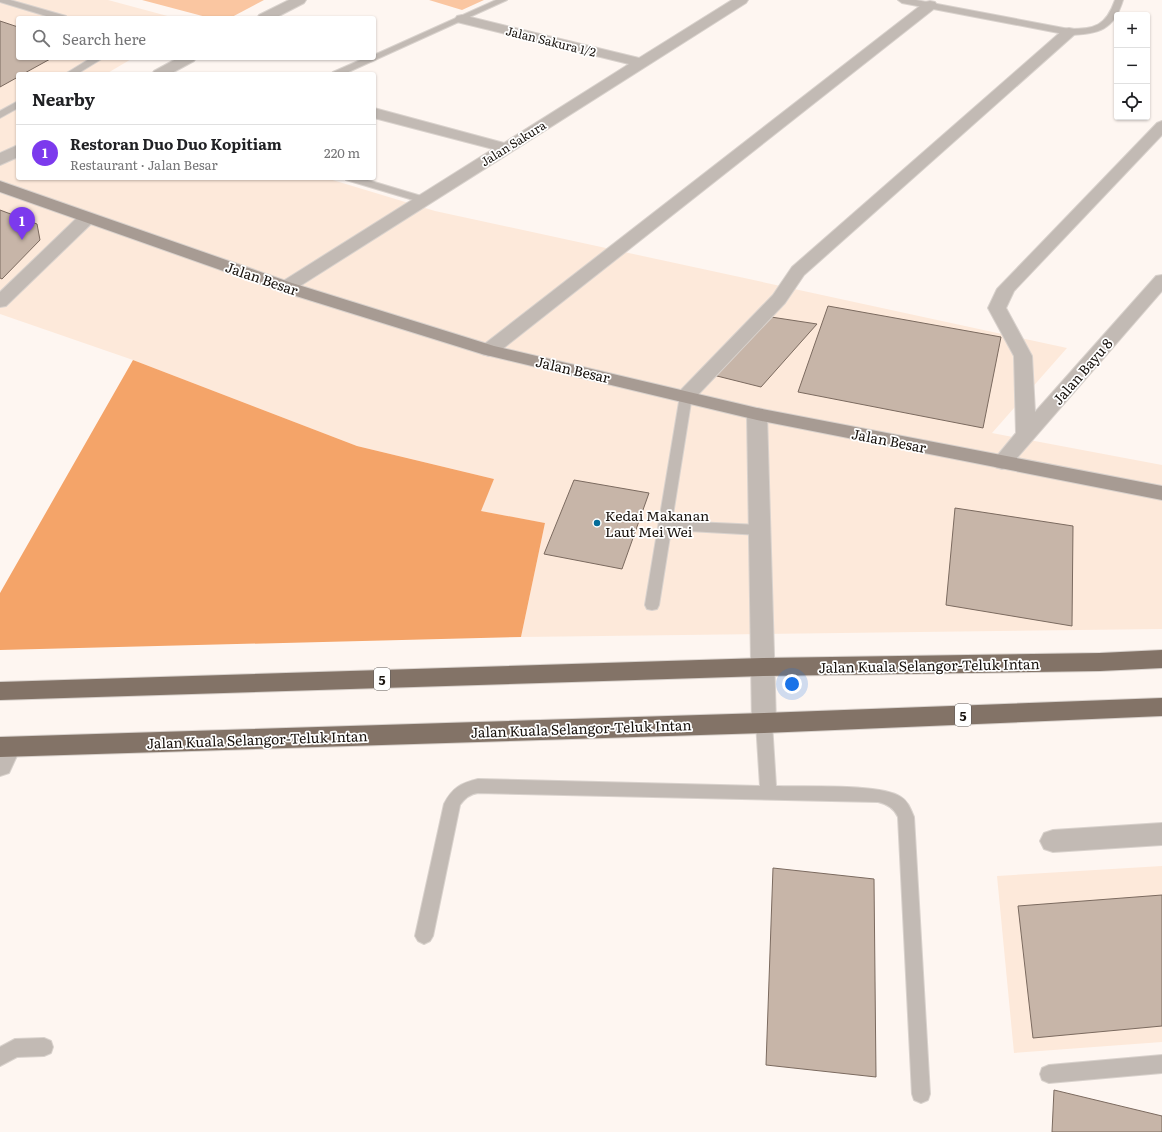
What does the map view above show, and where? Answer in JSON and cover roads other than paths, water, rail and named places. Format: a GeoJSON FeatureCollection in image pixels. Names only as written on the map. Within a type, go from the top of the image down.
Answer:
{"type":"FeatureCollection","features":[{"type":"Feature","properties":{"kind":"highway","name":"Jalan Kuala Selangor-Teluk Intan"},"geometry":{"type":"LineString","coordinates":[[0,691],[763,667],[1100,662],[1162,659]]}},
{"type":"Feature","properties":{"kind":"highway","name":"Jalan Kuala Selangor-Teluk Intan"},"geometry":{"type":"LineString","coordinates":[[3,753],[1162,706]]}},
{"type":"Feature","properties":{"kind":"street"},"geometry":{"type":"LineString","coordinates":[[268,16],[299,0]]}},
{"type":"Feature","properties":{"kind":"street","name":"Jalan Sakura"},"geometry":{"type":"LineString","coordinates":[[286,287],[741,0]]}},
{"type":"Feature","properties":{"kind":"street"},"geometry":{"type":"LineString","coordinates":[[489,350],[930,5]]}},
{"type":"Feature","properties":{"kind":"street","name":"Jalan Sakura 1/2"},"geometry":{"type":"LineString","coordinates":[[462,19],[641,63]]}},
{"type":"Feature","properties":{"kind":"street"},"geometry":{"type":"LineString","coordinates":[[686,396],[779,299],[798,271],[1069,32]]}},
{"type":"Feature","properties":{"kind":"street"},"geometry":{"type":"LineString","coordinates":[[163,72],[185,60]]}},
{"type":"Feature","properties":{"kind":"street"},"geometry":{"type":"LineString","coordinates":[[376,114],[506,148]]}},
{"type":"Feature","properties":{"kind":"street"},"geometry":{"type":"LineString","coordinates":[[1026,435],[1023,356],[997,308],[1006,290],[1162,126]]}},
{"type":"Feature","properties":{"kind":"street"},"geometry":{"type":"LineString","coordinates":[[0,160],[16,151]]}},
{"type":"Feature","properties":{"kind":"street","name":"Jalan Besar"},"geometry":{"type":"LineString","coordinates":[[0,186],[87,218],[286,287],[489,350],[757,414],[1162,493]]}},
{"type":"Feature","properties":{"kind":"street"},"geometry":{"type":"LineString","coordinates":[[3,296],[87,218]]}},
{"type":"Feature","properties":{"kind":"street","name":"Jalan Bayu 8"},"geometry":{"type":"LineString","coordinates":[[1002,462],[1162,280]]}},
{"type":"Feature","properties":{"kind":"street"},"geometry":{"type":"LineString","coordinates":[[757,414],[764,723]]}},
{"type":"Feature","properties":{"kind":"street"},"geometry":{"type":"LineString","coordinates":[[1053,841],[1162,834]]}},
{"type":"Feature","properties":{"kind":"lane"},"geometry":{"type":"LineString","coordinates":[[1,0],[56,16]]}},
{"type":"Feature","properties":{"kind":"lane"},"geometry":{"type":"LineString","coordinates":[[376,57],[503,0]]}},
{"type":"Feature","properties":{"kind":"lane"},"geometry":{"type":"LineString","coordinates":[[902,0],[1069,32],[1089,32],[1105,26],[1116,13],[1119,0]]}},
{"type":"Feature","properties":{"kind":"lane"},"geometry":{"type":"LineString","coordinates":[[74,72],[94,60]]}},
{"type":"Feature","properties":{"kind":"lane"},"geometry":{"type":"LineString","coordinates":[[341,72],[368,60]]}},
{"type":"Feature","properties":{"kind":"lane"},"geometry":{"type":"LineString","coordinates":[[0,115],[16,105]]}},
{"type":"Feature","properties":{"kind":"lane"},"geometry":{"type":"LineString","coordinates":[[357,180],[424,200]]}},
{"type":"Feature","properties":{"kind":"lane"},"geometry":{"type":"LineString","coordinates":[[652,605],[686,396]]}},
{"type":"Feature","properties":{"kind":"lane"},"geometry":{"type":"LineString","coordinates":[[665,525],[760,530]]}},
{"type":"Feature","properties":{"kind":"lane"},"geometry":{"type":"LineString","coordinates":[[764,723],[768,792]]}},
{"type":"Feature","properties":{"kind":"lane"},"geometry":{"type":"LineString","coordinates":[[424,936],[452,804],[457,795],[466,789],[478,786],[768,792],[878,795],[892,798],[902,806],[906,817],[921,1094]]}},
{"type":"Feature","properties":{"kind":"lane"},"geometry":{"type":"LineString","coordinates":[[0,1057],[15,1048],[44,1047]]}},
{"type":"Feature","properties":{"kind":"lane"},"geometry":{"type":"LineString","coordinates":[[1049,1074],[1162,1064]]}},
{"type":"Feature","properties":{"kind":"place","name":"Restoran Duo Duo Kopitiam"},"geometry":{"type":"Point","coordinates":[22,240]}},
{"type":"Feature","properties":{"kind":"place","name":"Kedai Makanan Laut Mei Wei"},"geometry":{"type":"Point","coordinates":[597,523]}}]}
